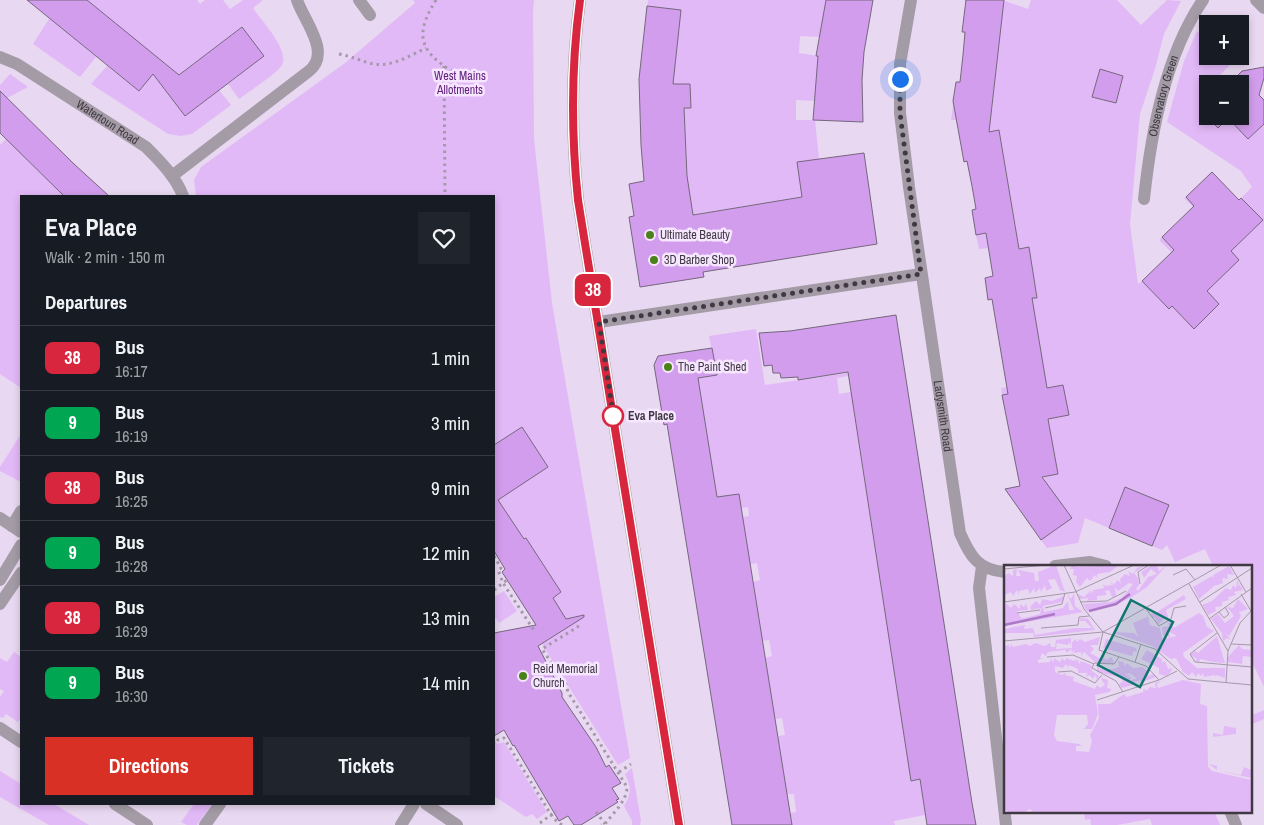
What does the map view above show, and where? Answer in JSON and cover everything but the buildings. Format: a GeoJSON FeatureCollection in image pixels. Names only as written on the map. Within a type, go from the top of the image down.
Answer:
{"type":"FeatureCollection","features":[{"type":"Feature","properties":{"kind":"street"},"geometry":{"type":"LineString","coordinates":[[172,176],[313,68],[319,57],[318,50],[297,0]]}},
{"type":"Feature","properties":{"kind":"street"},"geometry":{"type":"LineString","coordinates":[[359,0],[370,15]]}},
{"type":"Feature","properties":{"kind":"street"},"geometry":{"type":"LineString","coordinates":[[580,0],[573,74],[573,147],[578,200],[679,825]]}},
{"type":"Feature","properties":{"kind":"street","name":"Ladysmith Road"},"geometry":{"type":"LineString","coordinates":[[910,0],[900,64],[900,113],[921,274],[960,533],[972,556],[982,566]]}},
{"type":"Feature","properties":{"kind":"street","name":"Observatory Green"},"geometry":{"type":"LineString","coordinates":[[1144,199],[1148,160],[1162,96],[1183,38],[1204,0]]}},
{"type":"Feature","properties":{"kind":"street"},"geometry":{"type":"LineString","coordinates":[[1256,0],[1264,8]]}},
{"type":"Feature","properties":{"kind":"street","name":"Watertoun Road"},"geometry":{"type":"LineString","coordinates":[[0,57],[17,64],[146,146],[162,162],[182,195]]}},
{"type":"Feature","properties":{"kind":"street"},"geometry":{"type":"LineString","coordinates":[[599,322],[921,274]]}},
{"type":"Feature","properties":{"kind":"street"},"geometry":{"type":"LineString","coordinates":[[0,518],[16,529],[20,515]]}},
{"type":"Feature","properties":{"kind":"street"},"geometry":{"type":"LineString","coordinates":[[0,580],[20,547]]}},
{"type":"Feature","properties":{"kind":"street"},"geometry":{"type":"LineString","coordinates":[[1064,565],[1090,562],[1102,565]]}},
{"type":"Feature","properties":{"kind":"street"},"geometry":{"type":"LineString","coordinates":[[1004,572],[994,572],[982,566],[979,588],[1004,807]]}},
{"type":"Feature","properties":{"kind":"street"},"geometry":{"type":"LineString","coordinates":[[0,604],[20,574]]}},
{"type":"Feature","properties":{"kind":"street"},"geometry":{"type":"LineString","coordinates":[[0,728],[20,741]]}},
{"type":"Feature","properties":{"kind":"street"},"geometry":{"type":"LineString","coordinates":[[117,805],[147,825]]}},
{"type":"Feature","properties":{"kind":"street"},"geometry":{"type":"LineString","coordinates":[[205,825],[219,805]]}},
{"type":"Feature","properties":{"kind":"street"},"geometry":{"type":"LineString","coordinates":[[401,825],[413,805]]}},
{"type":"Feature","properties":{"kind":"street"},"geometry":{"type":"LineString","coordinates":[[427,805],[457,825]]}},
{"type":"Feature","properties":{"kind":"street"},"geometry":{"type":"LineString","coordinates":[[1005,812],[1006,825]]}},
{"type":"Feature","properties":{"kind":"street"},"geometry":{"type":"LineString","coordinates":[[1230,812],[1236,825]]}},
{"type":"Feature","properties":{"kind":"path"},"geometry":{"type":"LineString","coordinates":[[436,0],[427,14],[422,31],[426,48],[433,57],[465,80]]}},
{"type":"Feature","properties":{"kind":"path"},"geometry":{"type":"LineString","coordinates":[[318,50],[352,56],[371,64],[382,65],[426,48]]}},
{"type":"Feature","properties":{"kind":"path"},"geometry":{"type":"LineString","coordinates":[[444,66],[445,195]]}},
{"type":"Feature","properties":{"kind":"path"},"geometry":{"type":"LineString","coordinates":[[495,558],[501,568],[498,570],[502,584],[535,632]]}},
{"type":"Feature","properties":{"kind":"path"},"geometry":{"type":"LineString","coordinates":[[495,589],[507,580]]}},
{"type":"Feature","properties":{"kind":"path"},"geometry":{"type":"LineString","coordinates":[[579,626],[542,650],[566,684],[568,692],[627,787],[627,794],[604,825],[596,812]]}},
{"type":"Feature","properties":{"kind":"path"},"geometry":{"type":"LineString","coordinates":[[495,735],[498,740],[504,738],[553,818],[562,825]]}},
{"type":"Feature","properties":{"kind":"path"},"geometry":{"type":"LineString","coordinates":[[618,772],[632,764]]}},
{"type":"Feature","properties":{"kind":"path"},"geometry":{"type":"LineString","coordinates":[[540,823],[556,811]]}},
{"type":"Feature","properties":{"kind":"green space"},"geometry":{"type":"Polygon","coordinates":[[[61,0],[79,0],[59,26],[96,57],[80,77],[33,44],[61,0]]]}},
{"type":"Feature","properties":{"kind":"green space"},"geometry":{"type":"Polygon","coordinates":[[[87,0],[197,0],[200,4],[205,0],[223,0],[230,9],[243,0],[263,0],[253,8],[268,27],[282,51],[282,65],[269,78],[239,99],[228,84],[264,56],[241,27],[163,87],[185,116],[219,90],[231,105],[192,134],[181,136],[168,134],[91,84],[107,66],[139,91],[162,62],[87,0]]]}},
{"type":"Feature","properties":{"kind":"green space","name":"West Mains Allotments"},"geometry":{"type":"Polygon","coordinates":[[[413,0],[534,0],[534,139],[552,303],[630,758],[618,765],[542,644],[570,626],[553,598],[561,592],[526,538],[524,539],[510,519],[495,529],[495,512],[502,507],[497,500],[548,467],[522,427],[495,444],[495,195],[196,195],[194,180],[201,167],[345,63],[415,3],[413,0]]]}},
{"type":"Feature","properties":{"kind":"green space"},"geometry":{"type":"Polygon","coordinates":[[[648,0],[826,0],[820,37],[800,36],[799,53],[818,56],[815,101],[796,100],[796,120],[815,120],[819,159],[802,197],[695,214],[695,219],[644,181],[641,150],[653,150],[687,167],[686,143],[675,143],[674,108],[691,107],[690,84],[663,85],[663,93],[639,93],[641,63],[675,66],[681,10],[647,6],[648,0]]]}},
{"type":"Feature","properties":{"kind":"green space"},"geometry":{"type":"Polygon","coordinates":[[[965,0],[1002,0],[1028,9],[1031,0],[1117,0],[1141,25],[1167,0],[1181,1],[1164,34],[1140,114],[1130,224],[1138,284],[1142,281],[1169,309],[1172,306],[1194,329],[1219,304],[1198,282],[1199,280],[1159,240],[1162,237],[1189,265],[1220,234],[1184,198],[1186,197],[1213,225],[1237,245],[1263,220],[1241,198],[1252,187],[1241,171],[1167,122],[1184,61],[1197,31],[1199,33],[1199,65],[1230,65],[1220,75],[1199,75],[1199,125],[1214,125],[1217,128],[1220,125],[1235,125],[1248,139],[1264,124],[1264,687],[1252,664],[1252,565],[1213,565],[1205,549],[1175,562],[1167,545],[1162,550],[1152,546],[1169,505],[1125,487],[1109,528],[1085,518],[1078,543],[1047,548],[1041,540],[1072,518],[1046,483],[1044,477],[1058,474],[1046,419],[1068,415],[1063,385],[1002,395],[1001,388],[1007,387],[997,304],[1037,297],[1029,247],[989,253],[989,248],[979,249],[976,235],[1016,228],[999,130],[959,137],[957,120],[951,120],[953,106],[992,110],[1003,9],[965,4],[965,0]],[[1100,69],[1092,97],[1116,103],[1123,76],[1100,69]]]}},
{"type":"Feature","properties":{"kind":"green space"},"geometry":{"type":"Polygon","coordinates":[[[10,74],[28,87],[7,98],[0,105],[0,85],[10,74]]]}},
{"type":"Feature","properties":{"kind":"green space"},"geometry":{"type":"Polygon","coordinates":[[[6,139],[63,195],[20,195],[20,387],[0,374],[0,145],[6,139]]]}},
{"type":"Feature","properties":{"kind":"green space"},"geometry":{"type":"Polygon","coordinates":[[[756,329],[765,385],[848,373],[846,362],[859,374],[837,378],[839,394],[862,390],[854,414],[911,781],[920,779],[925,815],[894,821],[895,825],[792,825],[790,813],[796,812],[794,794],[787,794],[778,736],[785,735],[782,718],[775,719],[765,658],[772,656],[769,640],[762,641],[753,582],[760,580],[757,563],[750,564],[742,517],[749,516],[748,507],[741,508],[738,494],[717,497],[698,378],[717,375],[709,336],[756,329]]]}},
{"type":"Feature","properties":{"kind":"green space"},"geometry":{"type":"Polygon","coordinates":[[[20,436],[20,480],[0,471],[0,467],[20,436]]]}},
{"type":"Feature","properties":{"kind":"green space"},"geometry":{"type":"Polygon","coordinates":[[[504,591],[517,611],[499,623],[495,618],[495,596],[504,591]]]}},
{"type":"Feature","properties":{"kind":"green space"},"geometry":{"type":"Polygon","coordinates":[[[14,652],[20,656],[20,719],[18,722],[6,714],[3,718],[0,717],[0,697],[4,691],[0,689],[0,658],[7,662],[14,652]]]}},
{"type":"Feature","properties":{"kind":"green space"},"geometry":{"type":"Polygon","coordinates":[[[1264,710],[1264,719],[1252,724],[1252,715],[1264,710]]]}},
{"type":"Feature","properties":{"kind":"green space"},"geometry":{"type":"Polygon","coordinates":[[[495,740],[497,744],[504,742],[547,812],[537,819],[532,814],[526,817],[495,797],[495,740]]]}},
{"type":"Feature","properties":{"kind":"green space"},"geometry":{"type":"Polygon","coordinates":[[[632,768],[641,821],[640,825],[632,825],[632,821],[624,806],[630,790],[625,774],[632,768]]]}},
{"type":"Feature","properties":{"kind":"green space"},"geometry":{"type":"Polygon","coordinates":[[[0,771],[20,783],[20,805],[56,805],[89,825],[49,825],[0,797],[0,771]]]}},
{"type":"Feature","properties":{"kind":"green space"},"geometry":{"type":"Polygon","coordinates":[[[193,805],[211,805],[197,825],[187,825],[181,822],[193,805]]]}},
{"type":"Feature","properties":{"kind":"green space"},"geometry":{"type":"Polygon","coordinates":[[[1084,812],[1214,812],[1220,825],[1152,825],[1150,819],[1117,825],[1091,825],[1090,819],[1085,820],[1084,812]]]}},
{"type":"Feature","properties":{"kind":"bus line","name":"38"},"geometry":{"type":"LineString","coordinates":[[580,0],[574,41],[572,109],[573,147],[578,200],[679,825]]}},
{"type":"Feature","properties":{"kind":"place","name":"Ultimate Beauty"},"geometry":{"type":"Point","coordinates":[650,235]}},
{"type":"Feature","properties":{"kind":"place","name":"3D Barber Shop"},"geometry":{"type":"Point","coordinates":[654,260]}},
{"type":"Feature","properties":{"kind":"place","name":"The Paint Shed"},"geometry":{"type":"Point","coordinates":[668,367]}},
{"type":"Feature","properties":{"kind":"place","name":"Eva Place"},"geometry":{"type":"Point","coordinates":[613,416]}},
{"type":"Feature","properties":{"kind":"place","name":"Reid Memorial Church"},"geometry":{"type":"Point","coordinates":[523,676]}},
{"type":"Feature","properties":{"kind":"route"},"geometry":{"type":"LineString","coordinates":[[613,416],[614,419],[599,322],[921,274],[900,113],[900,79]]}}]}
